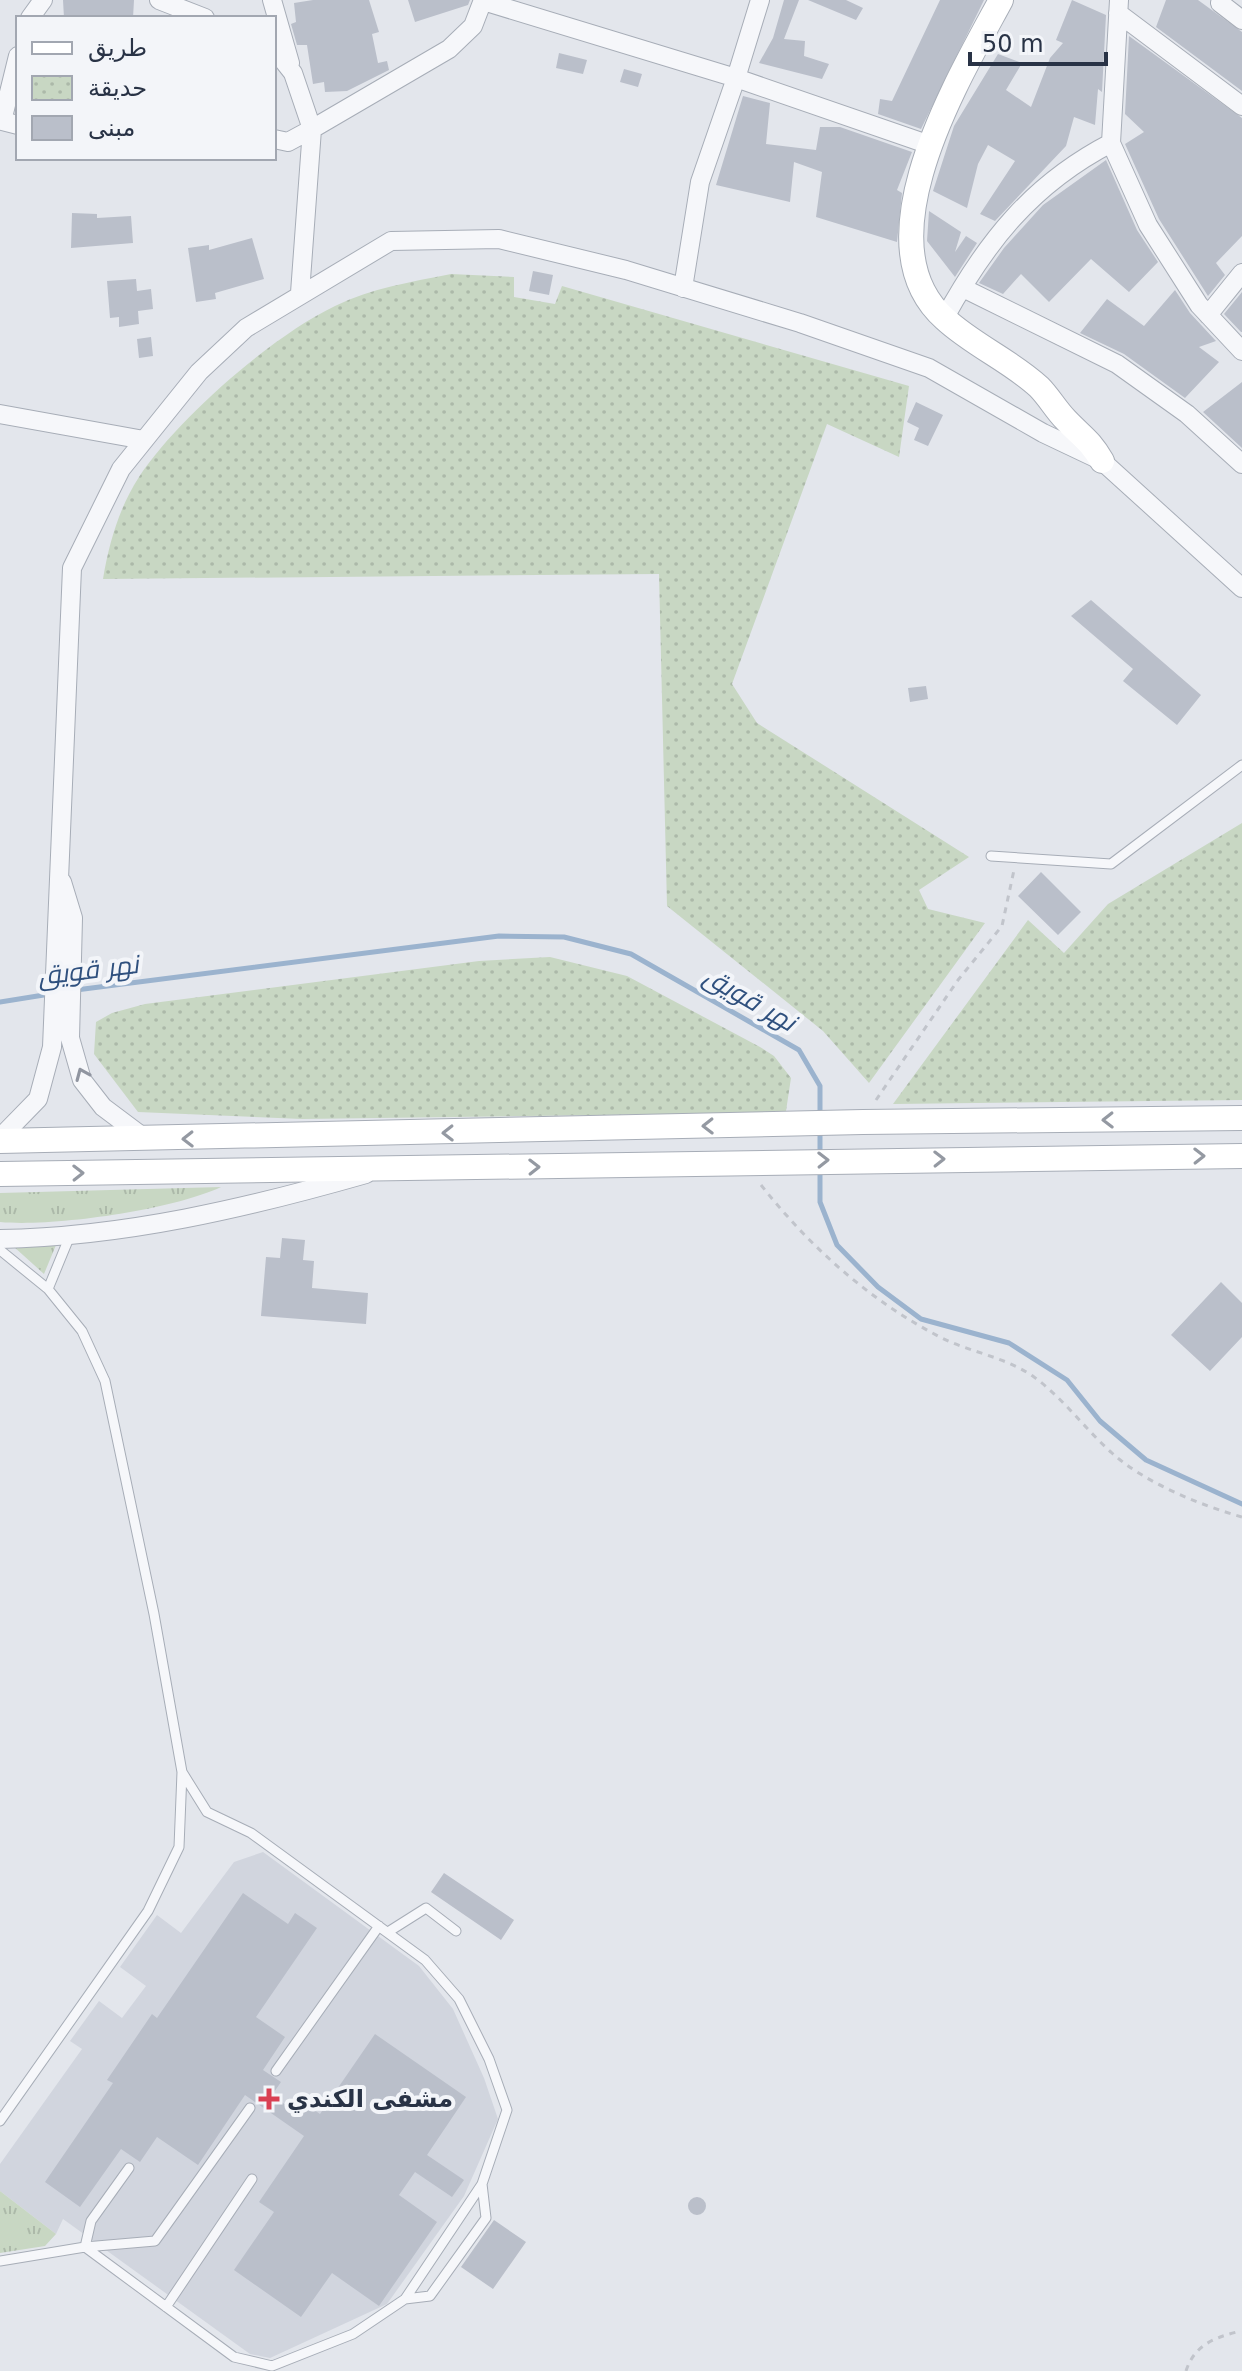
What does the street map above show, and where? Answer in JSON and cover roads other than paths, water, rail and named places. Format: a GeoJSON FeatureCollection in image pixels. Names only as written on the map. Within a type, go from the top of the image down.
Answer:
{"type":"FeatureCollection","features":[{"type":"Feature","properties":{"kind":"main road"},"geometry":{"type":"LineString","coordinates":[[1001,0],[943,105],[925,155],[910,240],[922,295],[944,319],[1039,387],[1067,422],[1090,440],[1102,461]]}},
{"type":"Feature","properties":{"kind":"main road"},"geometry":{"type":"LineString","coordinates":[[0,1140],[147,1140],[866,1122],[1242,1118]]}},
{"type":"Feature","properties":{"kind":"main road"},"geometry":{"type":"LineString","coordinates":[[0,1174],[784,1160],[1242,1156]]}},
{"type":"Feature","properties":{"kind":"street"},"geometry":{"type":"LineString","coordinates":[[159,0],[200,16]]}},
{"type":"Feature","properties":{"kind":"street"},"geometry":{"type":"LineString","coordinates":[[272,0],[312,129],[300,293]]}},
{"type":"Feature","properties":{"kind":"street"},"geometry":{"type":"LineString","coordinates":[[276,139],[288,142],[449,49],[473,26],[483,0],[736,78],[930,145]]}},
{"type":"Feature","properties":{"kind":"street"},"geometry":{"type":"LineString","coordinates":[[683,288],[700,182],[760,0]]}},
{"type":"Feature","properties":{"kind":"street"},"geometry":{"type":"LineString","coordinates":[[1220,3],[1242,20]]}},
{"type":"Feature","properties":{"kind":"street"},"geometry":{"type":"LineString","coordinates":[[1118,6],[1242,106]]}},
{"type":"Feature","properties":{"kind":"street"},"geometry":{"type":"LineString","coordinates":[[1118,6],[1111,143],[1148,225],[1208,315],[1242,351]]}},
{"type":"Feature","properties":{"kind":"street"},"geometry":{"type":"LineString","coordinates":[[276,52],[293,73]]}},
{"type":"Feature","properties":{"kind":"street"},"geometry":{"type":"LineString","coordinates":[[7,122],[16,68]]}},
{"type":"Feature","properties":{"kind":"street"},"geometry":{"type":"LineString","coordinates":[[944,319],[1022,204],[1071,163],[1111,143]]}},
{"type":"Feature","properties":{"kind":"street"},"geometry":{"type":"LineString","coordinates":[[147,1140],[103,1107],[82,1080],[70,1038],[60,876],[72,568],[121,469],[199,372],[246,328],[391,241],[484,239],[528,246],[683,288],[929,368],[1043,433],[1102,461],[1242,588]]}},
{"type":"Feature","properties":{"kind":"street"},"geometry":{"type":"LineString","coordinates":[[1208,315],[1242,273]]}},
{"type":"Feature","properties":{"kind":"street"},"geometry":{"type":"LineString","coordinates":[[963,288],[1117,364],[1187,414],[1242,464]]}},
{"type":"Feature","properties":{"kind":"street"},"geometry":{"type":"LineString","coordinates":[[0,414],[144,440]]}},
{"type":"Feature","properties":{"kind":"street"},"geometry":{"type":"LineString","coordinates":[[0,1140],[38,1099],[52,1047],[64,919]]}},
{"type":"Feature","properties":{"kind":"street"},"geometry":{"type":"LineString","coordinates":[[0,1239],[69,1238],[269,1202],[385,1169]]}},
{"type":"Feature","properties":{"kind":"lane"},"geometry":{"type":"LineString","coordinates":[[991,856],[1111,864],[1242,765]]}},
{"type":"Feature","properties":{"kind":"lane"},"geometry":{"type":"LineString","coordinates":[[48,1289],[69,1238]]}},
{"type":"Feature","properties":{"kind":"lane"},"geometry":{"type":"LineString","coordinates":[[0,1250],[48,1289],[82,1331],[105,1381],[154,1614],[182,1772],[179,1847],[148,1911],[0,2121]]}},
{"type":"Feature","properties":{"kind":"lane"},"geometry":{"type":"LineString","coordinates":[[85,2247],[234,2357],[272,2366],[353,2334],[405,2299],[482,2184],[507,2110],[489,2059],[459,1999],[425,1960],[251,1833],[207,1812],[182,1772]]}},
{"type":"Feature","properties":{"kind":"lane"},"geometry":{"type":"LineString","coordinates":[[388,1932],[426,1908],[456,1931]]}},
{"type":"Feature","properties":{"kind":"lane"},"geometry":{"type":"LineString","coordinates":[[276,2071],[379,1926]]}},
{"type":"Feature","properties":{"kind":"lane"},"geometry":{"type":"LineString","coordinates":[[0,2261],[85,2247],[155,2241],[250,2108]]}},
{"type":"Feature","properties":{"kind":"lane"},"geometry":{"type":"LineString","coordinates":[[85,2247],[91,2221],[129,2168]]}},
{"type":"Feature","properties":{"kind":"lane"},"geometry":{"type":"LineString","coordinates":[[166,2307],[252,2179]]}},
{"type":"Feature","properties":{"kind":"lane"},"geometry":{"type":"LineString","coordinates":[[405,2299],[430,2296],[486,2218],[482,2184]]}},
{"type":"Feature","properties":{"kind":"waterway","name":"نهر قويق"},"geometry":{"type":"LineString","coordinates":[[76,990],[499,936],[564,937],[631,954],[799,1050],[820,1086],[820,1116]]}},
{"type":"Feature","properties":{"kind":"waterway","name":"نهر قويق"},"geometry":{"type":"LineString","coordinates":[[0,1002],[50,994]]}},
{"type":"Feature","properties":{"kind":"waterway","name":"نهر قويق"},"geometry":{"type":"LineString","coordinates":[[820,1130],[820,1156]]}},
{"type":"Feature","properties":{"kind":"waterway","name":"نهر قويق"},"geometry":{"type":"LineString","coordinates":[[820,1170],[820,1202],[837,1245],[878,1287],[921,1319],[1009,1343],[1067,1380],[1100,1421],[1146,1460],[1242,1504]]}},
{"type":"Feature","properties":{"kind":"place","name":"مشفى الكندي"},"geometry":{"type":"Point","coordinates":[269,2099]}}]}
